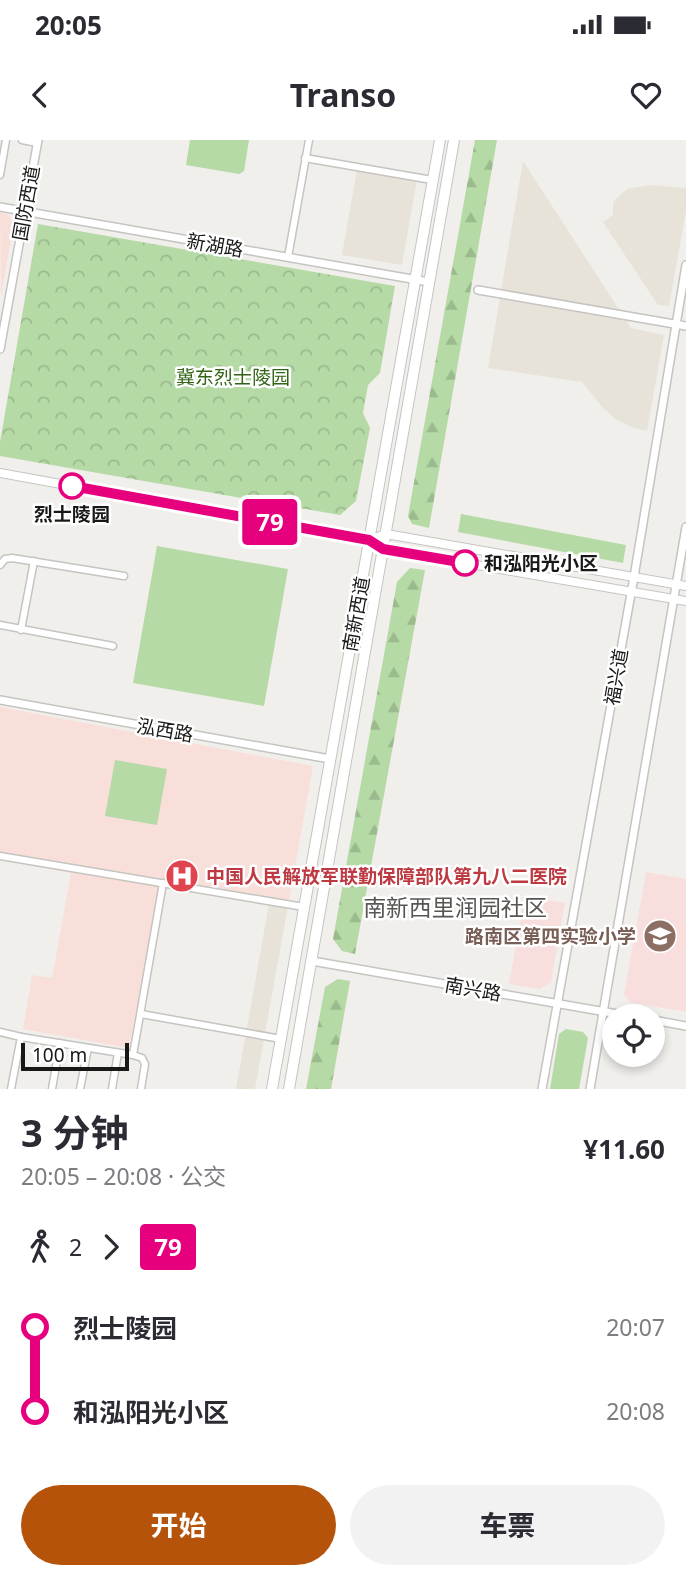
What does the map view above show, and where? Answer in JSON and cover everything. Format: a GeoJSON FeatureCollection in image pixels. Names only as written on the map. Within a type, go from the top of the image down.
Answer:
{"type":"FeatureCollection","features":[{"type":"Feature","properties":{"kind":"main road","name":"南新西道"},"geometry":{"type":"LineString","coordinates":[[272,1089],[440,140]]}},
{"type":"Feature","properties":{"kind":"main road","name":"南新西道"},"geometry":{"type":"LineString","coordinates":[[289,1089],[454,140]]}},
{"type":"Feature","properties":{"kind":"main road"},"geometry":{"type":"LineString","coordinates":[[0,473],[369,540],[383,549],[686,601]]}},
{"type":"Feature","properties":{"kind":"main road"},"geometry":{"type":"LineString","coordinates":[[369,540],[386,534],[686,586]]}},
{"type":"Feature","properties":{"kind":"street"},"geometry":{"type":"LineString","coordinates":[[0,175],[6,140]]}},
{"type":"Feature","properties":{"kind":"street"},"geometry":{"type":"LineString","coordinates":[[22,140],[38,141]]}},
{"type":"Feature","properties":{"kind":"street"},"geometry":{"type":"LineString","coordinates":[[288,257],[309,140]]}},
{"type":"Feature","properties":{"kind":"street","name":"国防西道"},"geometry":{"type":"LineString","coordinates":[[0,349],[38,141]]}},
{"type":"Feature","properties":{"kind":"street"},"geometry":{"type":"LineString","coordinates":[[305,158],[432,180]]}},
{"type":"Feature","properties":{"kind":"street","name":"新湖路"},"geometry":{"type":"LineString","coordinates":[[0,207],[429,282]]}},
{"type":"Feature","properties":{"kind":"street","name":"福兴道"},"geometry":{"type":"LineString","coordinates":[[542,1089],[634,577],[686,265]]}},
{"type":"Feature","properties":{"kind":"street"},"geometry":{"type":"LineString","coordinates":[[478,290],[686,326]]}},
{"type":"Feature","properties":{"kind":"street"},"geometry":{"type":"LineString","coordinates":[[604,1004],[686,527]]}},
{"type":"Feature","properties":{"kind":"street"},"geometry":{"type":"LineString","coordinates":[[0,565],[5,559],[12,558],[124,576]]}},
{"type":"Feature","properties":{"kind":"street"},"geometry":{"type":"LineString","coordinates":[[21,630],[34,561]]}},
{"type":"Feature","properties":{"kind":"street"},"geometry":{"type":"LineString","coordinates":[[0,625],[113,646]]}},
{"type":"Feature","properties":{"kind":"street","name":"泓西路"},"geometry":{"type":"LineString","coordinates":[[0,700],[330,759]]}},
{"type":"Feature","properties":{"kind":"street"},"geometry":{"type":"LineString","coordinates":[[0,856],[304,907]]}},
{"type":"Feature","properties":{"kind":"street"},"geometry":{"type":"LineString","coordinates":[[134,1055],[163,884]]}},
{"type":"Feature","properties":{"kind":"street","name":"南兴路"},"geometry":{"type":"LineString","coordinates":[[312,961],[602,1011]]}},
{"type":"Feature","properties":{"kind":"street"},"geometry":{"type":"LineString","coordinates":[[141,1014],[281,1039]]}},
{"type":"Feature","properties":{"kind":"street"},"geometry":{"type":"LineString","coordinates":[[590,1089],[602,1017]]}},
{"type":"Feature","properties":{"kind":"street"},"geometry":{"type":"LineString","coordinates":[[665,1022],[686,1026]]}},
{"type":"Feature","properties":{"kind":"street"},"geometry":{"type":"LineString","coordinates":[[0,1032],[142,1058],[145,1064],[141,1089]]}},
{"type":"Feature","properties":{"kind":"street"},"geometry":{"type":"LineString","coordinates":[[12,1089],[21,1037]]}},
{"type":"Feature","properties":{"kind":"street"},"geometry":{"type":"LineString","coordinates":[[52,1089],[60,1043]]}},
{"type":"Feature","properties":{"kind":"street"},"geometry":{"type":"LineString","coordinates":[[80,1089],[88,1048]]}},
{"type":"Feature","properties":{"kind":"street"},"geometry":{"type":"LineString","coordinates":[[112,1089],[118,1052]]}},
{"type":"Feature","properties":{"kind":"shaded area"},"geometry":{"type":"Polygon","coordinates":[[[523,161],[631,328],[664,335],[647,431],[615,419],[582,382],[488,368],[523,161]]]}},
{"type":"Feature","properties":{"kind":"shaded area"},"geometry":{"type":"Polygon","coordinates":[[[357,169],[417,179],[402,265],[342,255],[357,169]]]}},
{"type":"Feature","properties":{"kind":"shaded area"},"geometry":{"type":"Polygon","coordinates":[[[651,185],[686,188],[686,211],[669,306],[658,305],[603,222],[613,215],[613,202],[627,189],[651,185]]]}},
{"type":"Feature","properties":{"kind":"shaded area"},"geometry":{"type":"Polygon","coordinates":[[[0,212],[8,214],[14,223],[1,297],[0,212]]]}},
{"type":"Feature","properties":{"kind":"shaded area","name":"中国人民解放军联勤保障部队第九八二医院"},"geometry":{"type":"Polygon","coordinates":[[[0,707],[313,766],[289,901],[161,879],[129,1048],[23,1029],[32,975],[52,978],[71,873],[0,860],[0,707]]]}},
{"type":"Feature","properties":{"kind":"shaded area","name":"路南区第四实验小学"},"geometry":{"type":"Polygon","coordinates":[[[646,872],[686,879],[686,1012],[665,1008],[665,1004],[630,1002],[624,994],[646,872]]]}},
{"type":"Feature","properties":{"kind":"shaded area"},"geometry":{"type":"Polygon","coordinates":[[[525,896],[565,903],[551,982],[540,989],[509,984],[525,896]]]}},
{"type":"Feature","properties":{"kind":"shaded area"},"geometry":{"type":"Polygon","coordinates":[[[270,898],[289,901],[255,1089],[236,1089],[270,898]]]}},
{"type":"Feature","properties":{"kind":"green space"},"geometry":{"type":"Polygon","coordinates":[[[190,140],[249,140],[244,171],[239,174],[186,165],[190,140]]]}},
{"type":"Feature","properties":{"kind":"green space"},"geometry":{"type":"Polygon","coordinates":[[[475,140],[497,140],[429,528],[412,524],[408,516],[475,140]]]}},
{"type":"Feature","properties":{"kind":"green space","name":"冀东烈士陵园"},"geometry":{"type":"Polygon","coordinates":[[[38,224],[395,286],[380,373],[368,385],[363,413],[370,428],[356,501],[340,515],[0,456],[0,442],[38,224]]]}},
{"type":"Feature","properties":{"kind":"green space"},"geometry":{"type":"Polygon","coordinates":[[[461,514],[626,545],[623,563],[458,532],[461,514]]]}},
{"type":"Feature","properties":{"kind":"green space"},"geometry":{"type":"Polygon","coordinates":[[[157,546],[288,569],[264,706],[133,683],[157,546]]]}},
{"type":"Feature","properties":{"kind":"green space"},"geometry":{"type":"Polygon","coordinates":[[[410,568],[425,570],[355,954],[342,951],[333,939],[397,582],[410,568]]]}},
{"type":"Feature","properties":{"kind":"green space"},"geometry":{"type":"Polygon","coordinates":[[[115,760],[167,769],[157,825],[105,816],[115,760]]]}},
{"type":"Feature","properties":{"kind":"green space"},"geometry":{"type":"Polygon","coordinates":[[[338,979],[350,981],[331,1089],[306,1089],[325,987],[338,979]]]}},
{"type":"Feature","properties":{"kind":"green space"},"geometry":{"type":"Polygon","coordinates":[[[566,1029],[583,1032],[588,1038],[579,1089],[550,1089],[559,1034],[566,1029]]]}},
{"type":"Feature","properties":{"kind":"bus line","name":"79"},"geometry":{"type":"LineString","coordinates":[[72,486],[369,540],[383,549],[465,563]]}},
{"type":"Feature","properties":{"kind":"place","name":"烈士陵园"},"geometry":{"type":"Point","coordinates":[72,486]}},
{"type":"Feature","properties":{"kind":"place","name":"和泓阳光小区"},"geometry":{"type":"Point","coordinates":[465,563]}},
{"type":"Feature","properties":{"kind":"place","name":"中国人民解放军联勤保障部队第九八二医院"},"geometry":{"type":"Point","coordinates":[182,876]}},
{"type":"Feature","properties":{"kind":"place","name":"路南区第四实验小学"},"geometry":{"type":"Point","coordinates":[660,936]}},
{"type":"Feature","properties":{"kind":"district","name":"南新西里润园社区"},"geometry":{"type":"Point","coordinates":[455,908]}}]}
